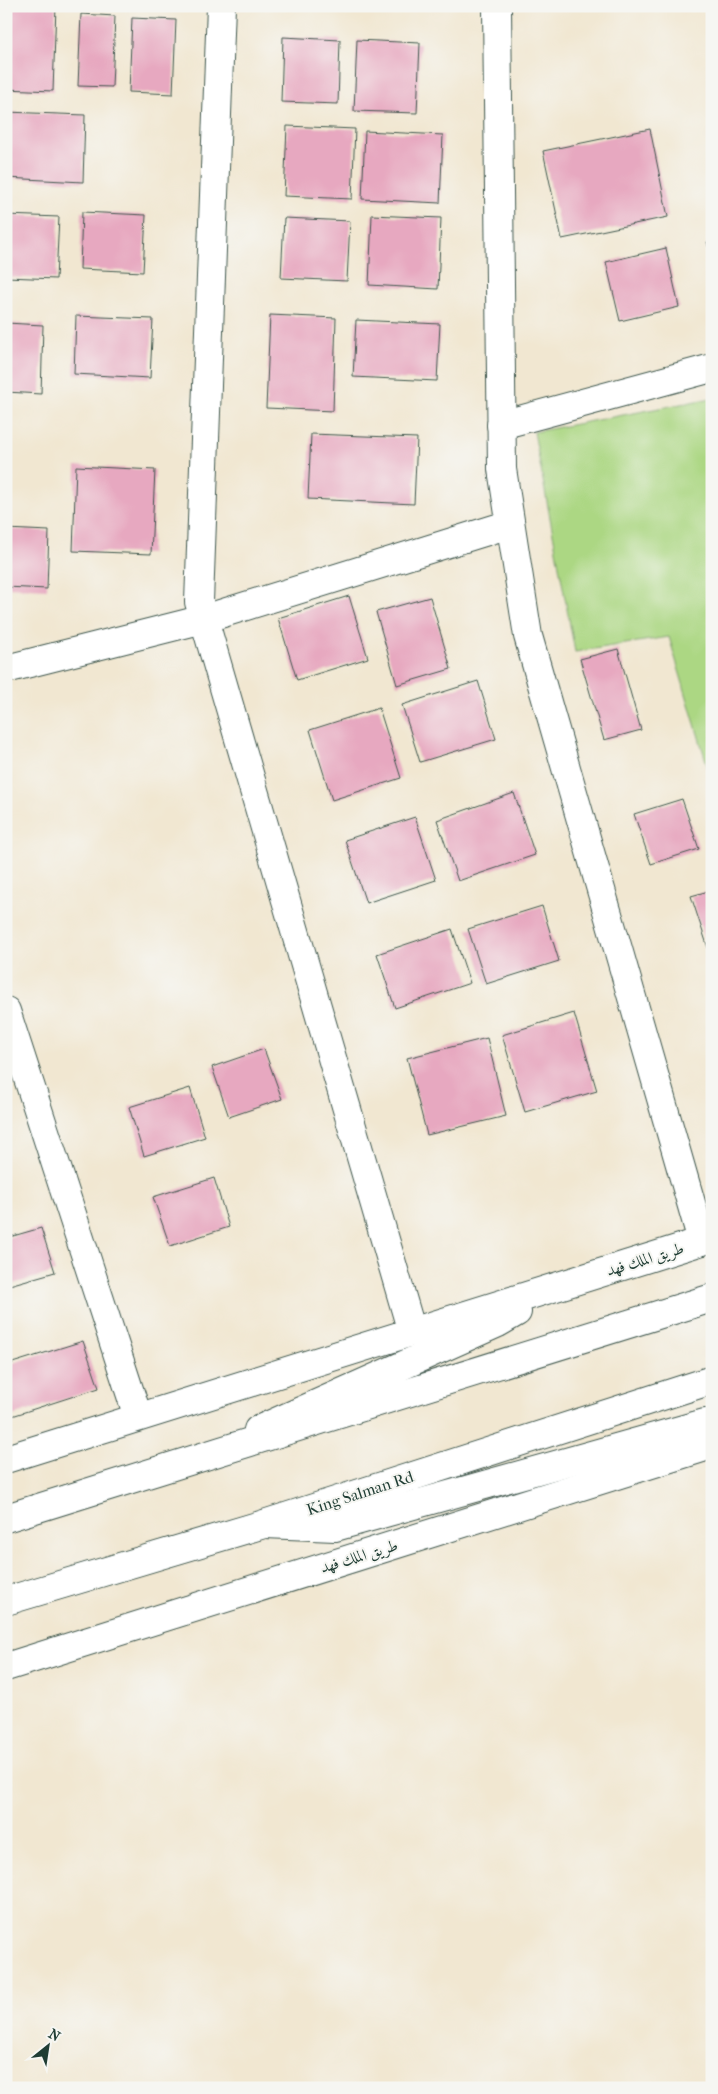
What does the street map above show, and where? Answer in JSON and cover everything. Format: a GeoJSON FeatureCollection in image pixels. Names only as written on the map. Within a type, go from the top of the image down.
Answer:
{"type":"FeatureCollection","features":[{"type":"Feature","properties":{"kind":"main road"},"geometry":{"type":"LineString","coordinates":[[221,6],[200,602],[412,1332]]}},
{"type":"Feature","properties":{"kind":"main road"},"geometry":{"type":"LineString","coordinates":[[497,6],[502,469],[528,636],[707,1239]]}},
{"type":"Feature","properties":{"kind":"main road"},"geometry":{"type":"LineString","coordinates":[[501,425],[712,368]]}},
{"type":"Feature","properties":{"kind":"main road"},"geometry":{"type":"LineString","coordinates":[[6,669],[204,619],[510,524]]}},
{"type":"Feature","properties":{"kind":"main road"},"geometry":{"type":"LineString","coordinates":[[6,1011],[138,1417]]}},
{"type":"Feature","properties":{"kind":"main road","name":"طريق الملك فهد"},"geometry":{"type":"LineString","coordinates":[[6,1459],[707,1239]]}},
{"type":"Feature","properties":{"kind":"main road"},"geometry":{"type":"LineString","coordinates":[[174,1467],[498,1323],[570,1282]]}},
{"type":"Feature","properties":{"kind":"main road"},"geometry":{"type":"LineString","coordinates":[[6,1518],[76,1498],[712,1298]]}},
{"type":"Feature","properties":{"kind":"main road","name":"King Salman Rd"},"geometry":{"type":"LineString","coordinates":[[6,1601],[264,1524],[712,1380]]}},
{"type":"Feature","properties":{"kind":"main road"},"geometry":{"type":"LineString","coordinates":[[264,1524],[335,1527],[696,1425],[712,1423]]}},
{"type":"Feature","properties":{"kind":"main road","name":"طريق الملك فهد"},"geometry":{"type":"LineString","coordinates":[[6,1667],[712,1445]]}},
{"type":"Feature","properties":{"kind":"green space"},"geometry":{"type":"Polygon","coordinates":[[[712,398],[712,781],[669,637],[575,652],[534,432],[712,398]]]}},
{"type":"Feature","properties":{"kind":"building"},"geometry":{"type":"Polygon","coordinates":[[[6,6],[56,6],[53,91],[6,89],[6,6]]]}},
{"type":"Feature","properties":{"kind":"building"},"geometry":{"type":"Polygon","coordinates":[[[81,14],[115,16],[112,87],[78,86],[81,14]]]}},
{"type":"Feature","properties":{"kind":"building"},"geometry":{"type":"Polygon","coordinates":[[[132,18],[176,20],[173,94],[129,92],[132,18]]]}},
{"type":"Feature","properties":{"kind":"building"},"geometry":{"type":"Polygon","coordinates":[[[283,37],[340,40],[338,104],[281,102],[283,37]]]}},
{"type":"Feature","properties":{"kind":"building"},"geometry":{"type":"Polygon","coordinates":[[[357,40],[420,43],[417,113],[354,111],[357,40]]]}},
{"type":"Feature","properties":{"kind":"building"},"geometry":{"type":"Polygon","coordinates":[[[6,112],[85,115],[83,182],[6,178],[6,112]]]}},
{"type":"Feature","properties":{"kind":"building"},"geometry":{"type":"Polygon","coordinates":[[[287,126],[355,129],[352,199],[284,196],[287,126]]]}},
{"type":"Feature","properties":{"kind":"building"},"geometry":{"type":"Polygon","coordinates":[[[650,129],[668,217],[562,239],[543,151],[650,129]]]}},
{"type":"Feature","properties":{"kind":"building"},"geometry":{"type":"Polygon","coordinates":[[[365,131],[443,135],[440,203],[362,199],[365,131]]]}},
{"type":"Feature","properties":{"kind":"building"},"geometry":{"type":"Polygon","coordinates":[[[82,212],[146,215],[143,272],[80,269],[82,212]]]}},
{"type":"Feature","properties":{"kind":"building"},"geometry":{"type":"Polygon","coordinates":[[[6,215],[59,217],[56,279],[6,277],[6,215]]]}},
{"type":"Feature","properties":{"kind":"building"},"geometry":{"type":"Polygon","coordinates":[[[372,215],[441,218],[438,289],[369,285],[372,215]]]}},
{"type":"Feature","properties":{"kind":"building"},"geometry":{"type":"Polygon","coordinates":[[[284,218],[350,221],[347,281],[281,278],[284,218]]]}},
{"type":"Feature","properties":{"kind":"building"},"geometry":{"type":"Polygon","coordinates":[[[712,240],[712,257],[711,257],[707,242],[712,240]]]}},
{"type":"Feature","properties":{"kind":"building"},"geometry":{"type":"Polygon","coordinates":[[[666,248],[679,307],[620,321],[606,262],[666,248]]]}},
{"type":"Feature","properties":{"kind":"building"},"geometry":{"type":"Polygon","coordinates":[[[270,315],[336,318],[333,411],[266,408],[270,315]]]}},
{"type":"Feature","properties":{"kind":"building"},"geometry":{"type":"Polygon","coordinates":[[[76,316],[153,319],[150,378],[74,374],[76,316]]]}},
{"type":"Feature","properties":{"kind":"building"},"geometry":{"type":"Polygon","coordinates":[[[356,320],[440,324],[437,381],[353,377],[356,320]]]}},
{"type":"Feature","properties":{"kind":"building"},"geometry":{"type":"Polygon","coordinates":[[[6,323],[43,325],[41,394],[6,392],[6,323]]]}},
{"type":"Feature","properties":{"kind":"building"},"geometry":{"type":"Polygon","coordinates":[[[311,434],[417,438],[414,504],[308,499],[311,434]]]}},
{"type":"Feature","properties":{"kind":"building"},"geometry":{"type":"Polygon","coordinates":[[[76,466],[155,470],[151,554],[73,551],[76,466]]]}},
{"type":"Feature","properties":{"kind":"building"},"geometry":{"type":"Polygon","coordinates":[[[6,529],[49,531],[47,589],[6,587],[6,529]]]}},
{"type":"Feature","properties":{"kind":"building"},"geometry":{"type":"Polygon","coordinates":[[[349,596],[368,658],[297,680],[278,618],[349,596]]]}},
{"type":"Feature","properties":{"kind":"building"},"geometry":{"type":"Polygon","coordinates":[[[430,597],[451,669],[397,685],[376,612],[430,597]]]}},
{"type":"Feature","properties":{"kind":"building"},"geometry":{"type":"Polygon","coordinates":[[[618,649],[641,730],[604,740],[580,659],[618,649]]]}},
{"type":"Feature","properties":{"kind":"building"},"geometry":{"type":"Polygon","coordinates":[[[478,681],[496,739],[420,762],[402,705],[478,681]]]}},
{"type":"Feature","properties":{"kind":"building"},"geometry":{"type":"Polygon","coordinates":[[[379,708],[401,778],[332,800],[310,730],[379,708]]]}},
{"type":"Feature","properties":{"kind":"building"},"geometry":{"type":"Polygon","coordinates":[[[514,793],[535,855],[458,881],[437,820],[514,793]]]}},
{"type":"Feature","properties":{"kind":"building"},"geometry":{"type":"Polygon","coordinates":[[[682,799],[699,849],[651,864],[634,814],[682,799]]]}},
{"type":"Feature","properties":{"kind":"building"},"geometry":{"type":"Polygon","coordinates":[[[415,817],[436,880],[366,903],[345,840],[415,817]]]}},
{"type":"Feature","properties":{"kind":"building"},"geometry":{"type":"Polygon","coordinates":[[[712,890],[712,953],[710,954],[691,896],[712,890]]]}},
{"type":"Feature","properties":{"kind":"building"},"geometry":{"type":"Polygon","coordinates":[[[542,906],[559,961],[486,984],[468,929],[542,906]]]}},
{"type":"Feature","properties":{"kind":"building"},"geometry":{"type":"Polygon","coordinates":[[[452,929],[470,983],[395,1008],[377,954],[452,929]]]}},
{"type":"Feature","properties":{"kind":"building"},"geometry":{"type":"Polygon","coordinates":[[[574,1013],[597,1091],[525,1112],[502,1035],[574,1013]]]}},
{"type":"Feature","properties":{"kind":"building"},"geometry":{"type":"Polygon","coordinates":[[[487,1038],[506,1116],[427,1135],[407,1058],[487,1038]]]}},
{"type":"Feature","properties":{"kind":"building"},"geometry":{"type":"Polygon","coordinates":[[[264,1049],[282,1099],[229,1117],[212,1067],[264,1049]]]}},
{"type":"Feature","properties":{"kind":"building"},"geometry":{"type":"Polygon","coordinates":[[[190,1088],[205,1137],[144,1156],[129,1107],[190,1088]]]}},
{"type":"Feature","properties":{"kind":"building"},"geometry":{"type":"Polygon","coordinates":[[[214,1178],[229,1227],[170,1246],[153,1197],[214,1178]]]}},
{"type":"Feature","properties":{"kind":"building"},"geometry":{"type":"Polygon","coordinates":[[[41,1228],[55,1272],[6,1286],[6,1238],[41,1228]]]}},
{"type":"Feature","properties":{"kind":"building"},"geometry":{"type":"Polygon","coordinates":[[[83,1341],[99,1388],[6,1418],[6,1365],[83,1341]]]}}]}
